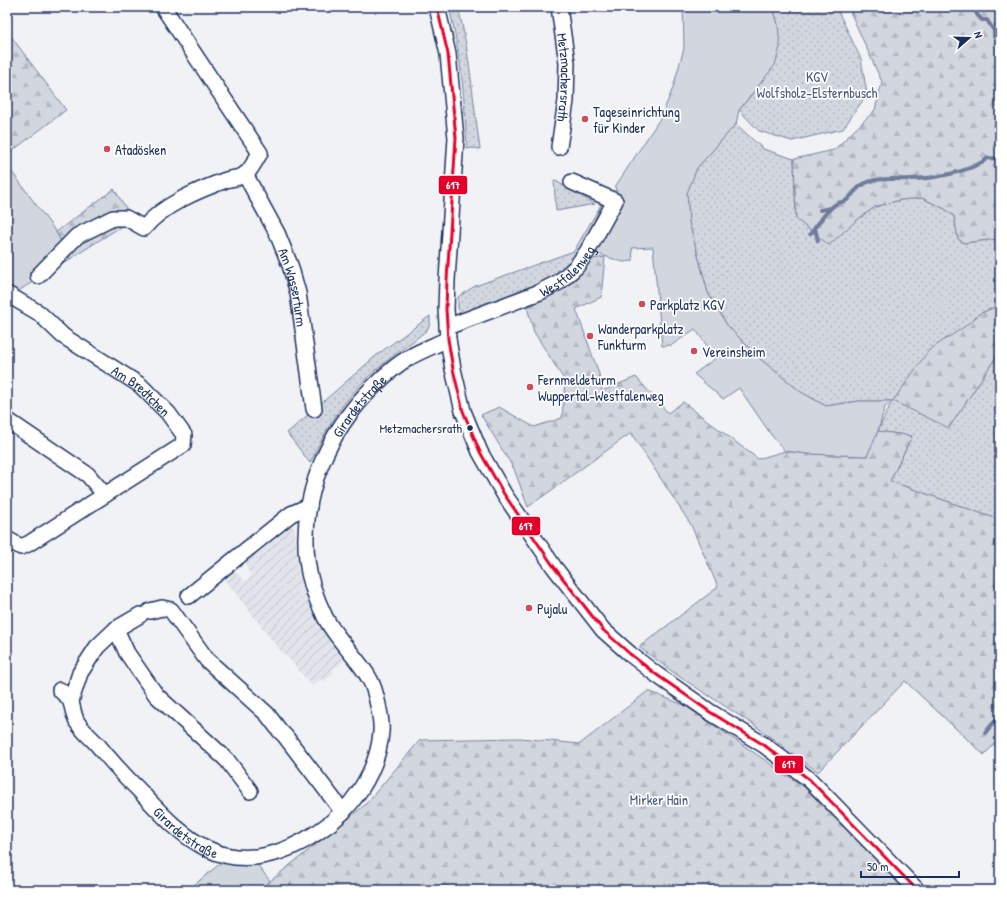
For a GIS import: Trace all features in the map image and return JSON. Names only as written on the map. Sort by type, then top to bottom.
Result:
[{"type":"street","points":[[38,276],[77,236],[113,218],[126,218],[144,228],[150,220],[164,209],[194,194],[246,174],[260,153],[163,7]]},
{"type":"street","points":[[437,7],[448,54],[456,138],[447,280],[448,333],[453,369],[463,411],[480,452],[504,494],[554,567],[603,630],[657,675],[710,712],[764,745],[810,780],[917,890]]},
{"type":"street","name":"Metzmachersrath","points":[[559,7],[567,63],[566,101],[559,147]]},
{"type":"street","name":"Am Wasserturm","points":[[246,174],[277,234],[290,265],[298,293],[314,409]]},
{"type":"street","name":"Westfalenweg","points":[[448,333],[540,292],[559,282],[576,267],[587,252],[615,201],[572,182]]},
{"type":"street","name":"Am Bredtchen","points":[[7,294],[39,313],[63,336],[140,385],[168,413],[184,435],[183,445],[28,544],[21,546],[7,539]]},
{"type":"street","name":"Girardetstraße","points":[[60,690],[71,701],[72,711],[78,723],[130,782],[173,824],[190,838],[208,849],[227,856],[248,858],[267,856],[300,843],[321,831],[343,812],[356,796],[376,759],[381,733],[381,718],[374,690],[368,677],[326,620],[313,590],[307,560],[306,524],[309,506],[318,473],[331,441],[359,401],[384,377],[409,357],[448,333]]},
{"type":"street","points":[[7,420],[71,462],[88,475],[105,495]]},
{"type":"street","points":[[71,701],[80,673],[97,647],[116,629],[145,613],[179,603],[291,514],[309,506]]},
{"type":"street","points":[[179,603],[207,660],[267,714],[343,812]]},
{"type":"street","points":[[116,629],[126,653],[156,695],[227,760],[250,791]]},
{"type":"shaded area","points":[[288,525],[295,529],[298,568],[302,586],[313,614],[326,636],[344,661],[332,670],[334,673],[323,682],[321,679],[312,686],[278,648],[221,575],[228,572],[233,572],[238,574],[245,581],[252,576],[246,566],[247,556]]},
{"type":"green space","points":[[449,7],[458,7],[462,24],[480,149],[467,149],[462,78],[457,43]]},
{"type":"green space","points":[[683,7],[773,7],[778,25],[780,47],[775,65],[739,110],[736,124],[697,168],[687,193],[689,222],[708,293],[727,325],[759,358],[801,392],[826,406],[859,401],[893,401],[885,407],[878,431],[867,456],[807,454],[785,451],[772,436],[739,388],[723,399],[694,374],[716,358],[695,329],[672,345],[662,346],[653,247],[632,248],[633,261],[623,262],[595,253],[620,202],[615,187],[661,117],[673,88],[684,48]]},
{"type":"green space","name":"KGV Wolfsholz-Elsternbusch","points":[[773,7],[836,7],[861,59],[867,94],[843,129],[792,141],[759,131],[739,110],[758,87],[778,25]]},
{"type":"green space","points":[[848,7],[1000,7],[1000,247],[996,239],[964,243],[958,239],[954,216],[945,209],[922,198],[900,200],[875,207],[857,220],[829,245],[796,219],[794,159],[834,150],[875,110],[882,82]]},
{"type":"green space","points":[[7,31],[66,110],[7,155]]},
{"type":"green space","points":[[736,124],[763,149],[794,159],[796,219],[857,220],[875,207],[900,200],[922,198],[945,209],[954,216],[958,239],[964,243],[996,239],[1000,247],[1000,305],[981,313],[964,327],[949,427],[1000,351],[1000,520],[890,481],[912,436],[878,431],[892,401],[859,401],[826,406],[801,392],[759,358],[727,325],[708,293],[689,222],[687,192],[697,168]]},
{"type":"green space","points":[[7,165],[56,232],[70,259],[15,293],[7,288]]},
{"type":"green space","points":[[554,180],[595,204],[556,211]]},
{"type":"green space","points":[[114,189],[133,219],[70,259],[56,232]]},
{"type":"green space","points":[[602,203],[584,242],[564,267],[556,274],[539,283],[468,313],[462,313],[458,309],[458,297],[475,286],[574,251]]},
{"type":"green space","points":[[605,257],[601,297],[576,309],[599,374],[602,391],[636,377],[668,413],[683,402],[758,459],[785,451],[807,454],[867,456],[878,431],[912,436],[890,481],[1000,520],[1000,738],[984,755],[905,681],[818,772],[754,725],[677,675],[639,647],[718,587],[691,525],[631,433],[528,507],[514,469],[481,415],[499,407],[534,427],[562,418],[565,381],[534,332],[527,307],[567,287],[593,259]]},
{"type":"green space","points":[[1000,305],[1000,351],[949,428],[893,401],[929,350],[964,327],[981,313]]},
{"type":"green space","points":[[430,316],[430,324],[427,330],[376,370],[350,396],[328,428],[310,463],[287,433],[378,354]]},
{"type":"green space","name":"Mirker Hain","points":[[648,691],[684,705],[803,786],[906,890],[259,890],[365,805],[420,740],[520,738],[580,744]]},
{"type":"green space","points":[[222,862],[235,864],[257,864],[270,881],[259,890],[188,890]]},
{"type":"waterway","points":[[973,7],[982,20],[987,20],[994,31],[994,37],[1000,42]]},
{"type":"waterway","points":[[810,234],[832,207],[837,203],[847,200],[856,190],[868,182],[880,179],[919,179],[940,176],[962,171],[981,163],[988,158],[1000,159]]},
{"type":"waterway","points":[[820,210],[831,208]]},
{"type":"waterway","points":[[815,228],[818,241]]},
{"type":"waterway","points":[[985,733],[994,722],[1000,719]]},
{"type":"transit line","name":"617","points":[[437,7],[448,54],[456,138],[447,280],[446,309],[448,339],[453,369],[463,411],[480,452],[504,494],[554,567],[603,630],[657,675],[710,712],[764,745],[810,780],[917,890]]},
{"type":"place","name":"Tageseinrichtung für Kinder","points":[[585,119]]},
{"type":"place","name":"Atadösken","points":[[107,149]]},
{"type":"place","name":"Parkplatz KGV","points":[[642,304]]},
{"type":"place","name":"Wanderparkplatz Funkturm","points":[[590,336]]},
{"type":"place","name":"Vereinsheim","points":[[694,351]]},
{"type":"place","name":"Fernmeldeturm Wuppertal-Westfalenweg","points":[[530,387]]},
{"type":"place","name":"Metzmachersrath","points":[[470,428]]},
{"type":"place","name":"Pujalu","points":[[529,608]]}]
